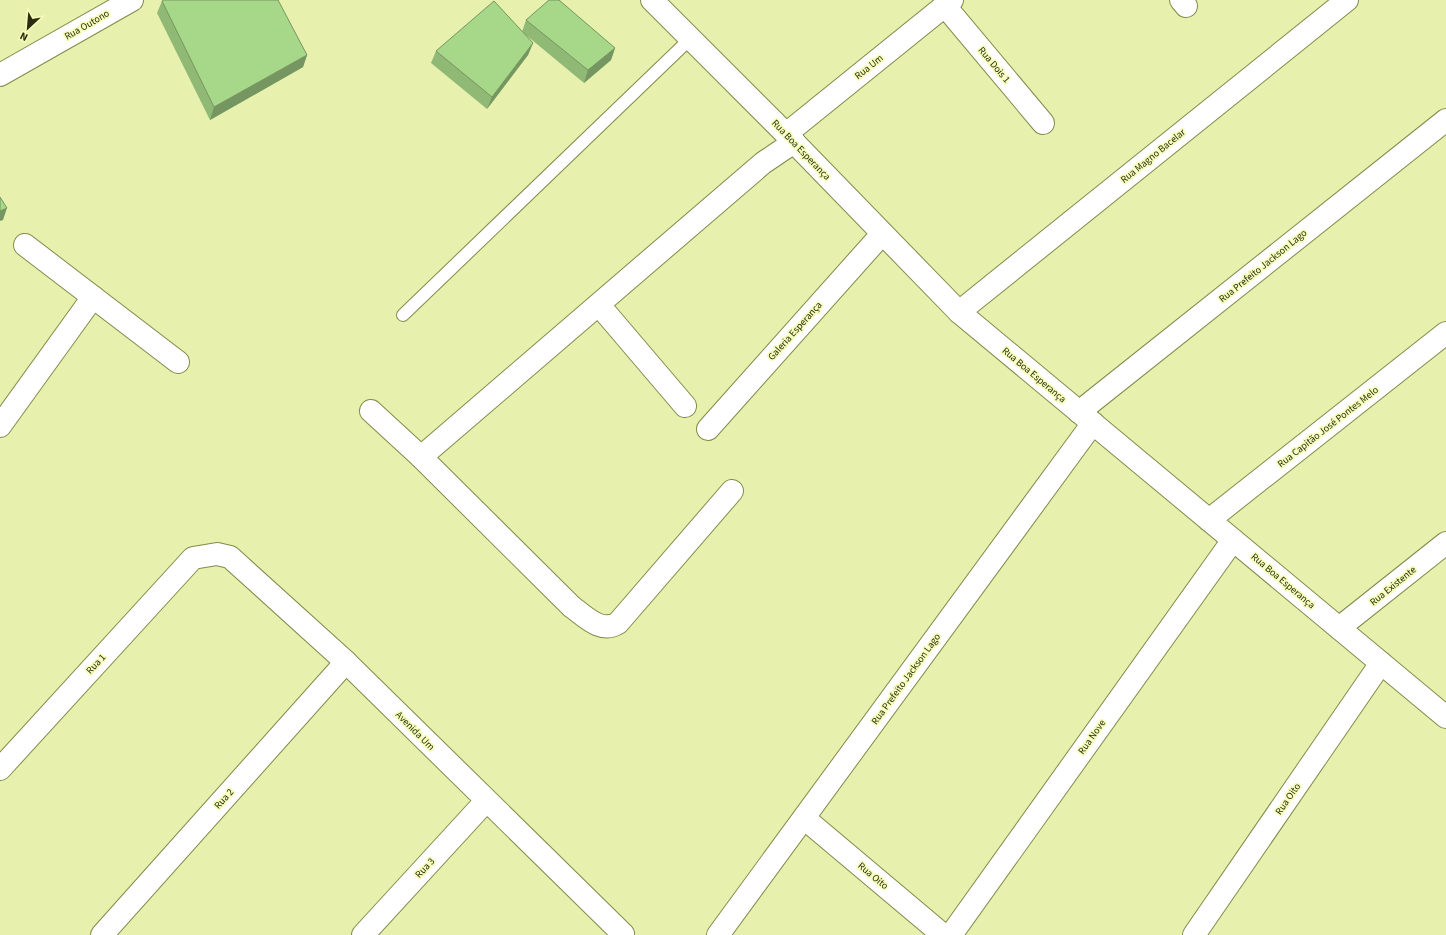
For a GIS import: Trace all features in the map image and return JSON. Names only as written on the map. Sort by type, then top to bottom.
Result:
[{"type":"street","name":"Rua Outono","points":[[0,75],[132,0]]},
{"type":"street","name":"Rua Boa Esperança","points":[[652,0],[790,138],[959,312],[1446,717]]},
{"type":"street","name":"Rua Magno Bacelar","points":[[959,312],[1347,0]]},
{"type":"street","name":"Rua Dois 1","points":[[948,3],[1043,123]]},
{"type":"street","name":"Rua Um","points":[[420,457],[599,305],[790,138],[948,3]]},
{"type":"street","name":"Rua Prefeito Jackson Lago","points":[[718,935],[804,818],[1086,418],[1446,120]]},
{"type":"street","name":"Galeria Esperança","points":[[708,429],[882,234]]},
{"type":"street","points":[[25,245],[178,362]]},
{"type":"street","points":[[0,426],[93,298]]},
{"type":"street","points":[[599,305],[684,406]]},
{"type":"street","name":"Rua Capitão José Pontes Melo","points":[[1210,520],[1446,333]]},
{"type":"street","points":[[371,411],[420,457],[572,607],[603,627],[613,626],[618,623],[732,491]]},
{"type":"street","name":"Rua Nove","points":[[951,935],[1233,540]]},
{"type":"street","name":"Rua Existente","points":[[1339,628],[1446,543]]},
{"type":"street","name":"Avenida Um","points":[[193,558],[217,554],[230,557],[346,662],[623,935]]},
{"type":"street","name":"Rua 1","points":[[0,769],[193,558]]},
{"type":"street","name":"Rua 2","points":[[102,935],[346,662]]},
{"type":"street","name":"Rua Oito","points":[[1194,935],[1381,663]]},
{"type":"street","name":"Rua 3","points":[[363,935],[486,801]]},
{"type":"street","name":"Rua Oito","points":[[804,818],[942,935]]},
{"type":"lane","points":[[403,315],[690,38]]},
{"type":"building","points":[[278,0],[307,55],[214,107],[162,1]]},
{"type":"building","points":[[549,0],[559,0],[615,48],[588,70],[526,20]]},
{"type":"building","points":[[494,1],[533,43],[492,97],[436,51]]},
{"type":"building","points":[[0,197],[7,208],[0,211]]}]
